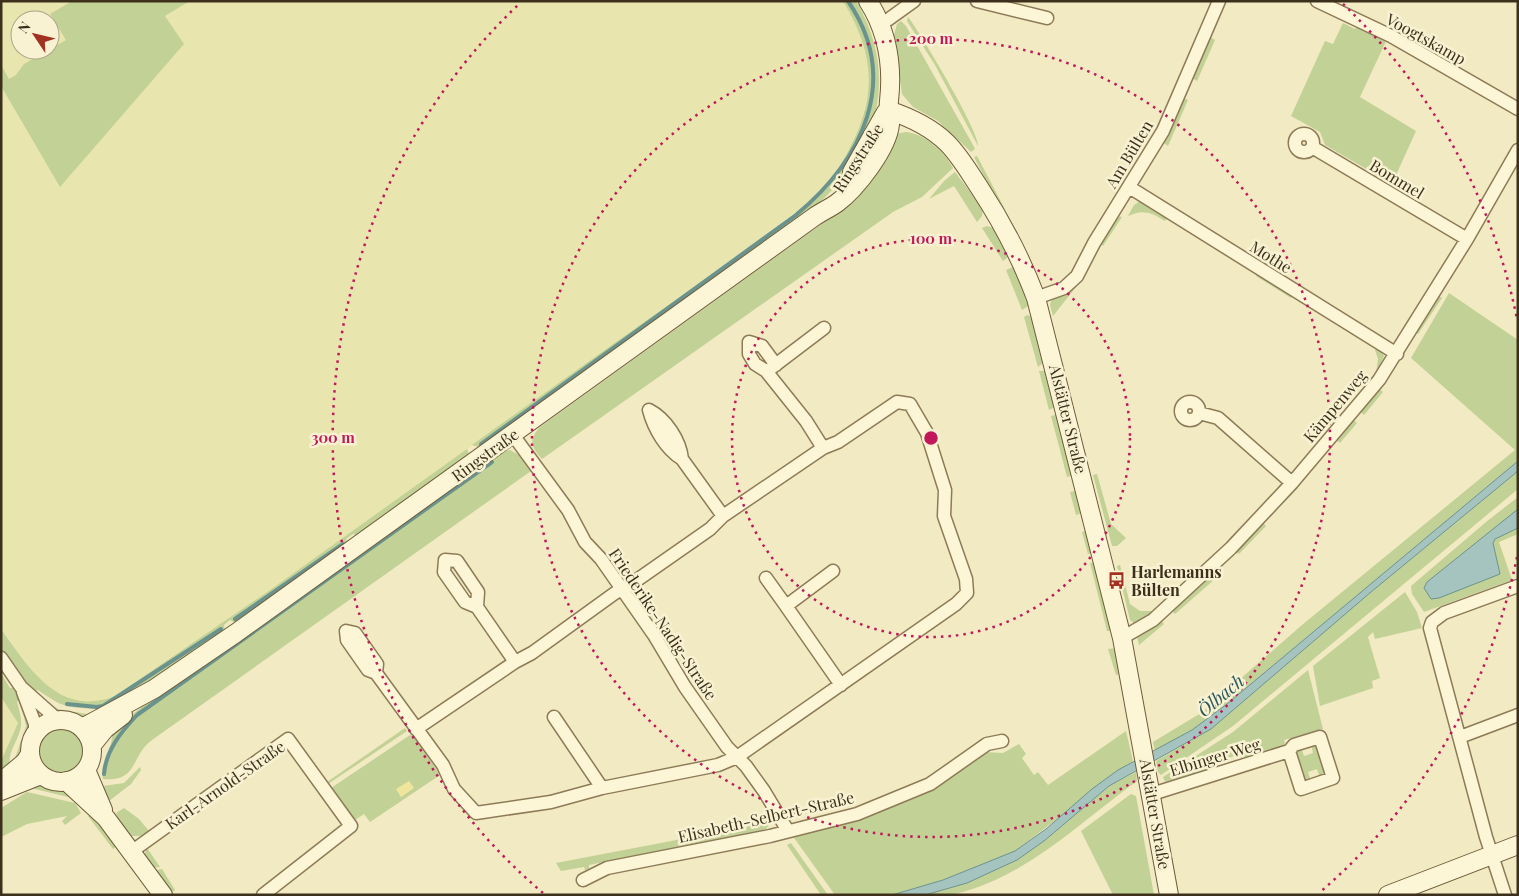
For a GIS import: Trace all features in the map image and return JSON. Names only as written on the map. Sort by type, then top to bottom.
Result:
[{"type":"main road","points":[[868,1],[882,24],[890,63],[888,110]]},
{"type":"main road","name":"Ringstraße","points":[[92,746],[105,729],[154,689],[814,217],[847,179],[888,110]]},
{"type":"main road","name":"Alstätter Straße","points":[[888,110],[909,117],[929,129],[947,143],[963,163],[1003,224],[1023,265],[1036,298],[1122,638],[1169,895]]},
{"type":"main road","name":"Ringstraße","points":[[82,728],[154,689]]},
{"type":"main road","points":[[58,720],[73,722],[82,728],[92,746],[92,755],[86,770],[77,777],[66,781],[51,781],[41,775],[34,766],[30,754],[31,743],[35,733],[44,724],[58,720]]},
{"type":"main road","points":[[1,782],[25,762],[30,754]]},
{"type":"main road","points":[[86,770],[106,818]]},
{"type":"main road","points":[[1,792],[41,775]]},
{"type":"main road","points":[[66,781],[106,818],[163,895]]},
{"type":"main road","points":[[1388,895],[1518,846]]},
{"type":"street","points":[[882,24],[914,1]]},
{"type":"street","points":[[977,1],[1047,18]]},
{"type":"street","name":"Am Bülten","points":[[1036,298],[1064,288],[1077,276],[1094,242],[1163,131],[1219,1]]},
{"type":"street","name":"Voogtskamp","points":[[1317,1],[1391,36],[1518,109]]},
{"type":"street","name":"Bommel","points":[[1312,147],[1467,239]]},
{"type":"street","name":"Kämpenweg","points":[[1122,638],[1153,620],[1210,568],[1292,483],[1379,380],[1397,354],[1467,239],[1518,150]]},
{"type":"street","name":"Mothe","points":[[1129,187],[1397,354]]},
{"type":"street","points":[[823,448],[771,368],[824,328]]},
{"type":"street","points":[[376,673],[416,729],[443,765],[454,788],[476,813],[551,802],[602,788],[718,765],[737,757],[841,686],[956,604],[967,594],[966,578],[944,516],[945,490],[928,433],[910,404],[897,402],[838,442],[823,448],[723,516],[710,529],[532,653],[515,662],[416,729]]},
{"type":"street","points":[[1199,414],[1218,418],[1292,483]]},
{"type":"street","name":"Friederike-Nadig-Straße","points":[[513,434],[568,510],[578,532],[601,559],[654,635],[685,687],[764,791],[788,830]]},
{"type":"street","points":[[682,459],[723,516]]},
{"type":"street","points":[[445,560],[444,572],[465,602],[477,607],[515,662]]},
{"type":"street","points":[[786,606],[833,571]]},
{"type":"street","points":[[766,578],[841,686]]},
{"type":"street","points":[[1505,895],[1492,855],[1431,634],[1432,622],[1444,613],[1518,586]]},
{"type":"street","points":[[1,658],[21,687],[58,720]]},
{"type":"street","points":[[21,687],[35,724],[35,733]]},
{"type":"street","points":[[1460,738],[1518,715]]},
{"type":"street","points":[[554,717],[602,788]]},
{"type":"street","name":"Karl-Arnold-Straße","points":[[131,852],[288,739],[351,826],[263,895]]},
{"type":"street","name":"Elisabeth-Selbert-Straße","points":[[583,880],[607,868],[843,819],[930,784],[987,744],[1002,741]]},
{"type":"street","name":"Elbinger Weg","points":[[1152,794],[1289,751]]},
{"type":"shaded area","points":[[1,1],[154,1],[165,16],[190,1],[843,1],[856,22],[868,55],[869,90],[860,125],[845,158],[828,182],[800,209],[661,311],[270,590],[115,696],[98,703],[74,700],[50,689],[32,673],[1,629]]},
{"type":"shaded area","points":[[1,697],[18,723],[1,761]]},
{"type":"green space","points":[[72,1],[190,1],[165,16],[184,44],[60,187],[1,86],[1,65],[9,79],[16,75],[24,64],[31,60],[60,60],[60,43],[66,40],[60,30],[60,10],[57,10]]},
{"type":"green space","points":[[843,1],[856,1],[869,29],[877,57],[879,84],[876,111],[867,137],[854,162],[837,185],[815,207],[481,448],[472,445],[777,228],[797,212],[832,176],[845,157],[863,116],[869,79],[862,41]]},
{"type":"green space","points":[[908,17],[960,103],[970,122],[978,146],[935,65],[907,21]]},
{"type":"green space","points":[[901,21],[906,26],[973,145],[975,149],[971,152],[938,121],[913,107],[902,94],[894,35],[897,24]]},
{"type":"green space","points":[[1343,23],[1355,29],[1358,25],[1387,39],[1360,97],[1416,131],[1392,184],[1325,145],[1320,132],[1291,116],[1325,41],[1333,44]]},
{"type":"green space","points":[[1210,37],[1215,40],[1197,81],[1192,78]]},
{"type":"green space","points":[[1183,98],[1188,100],[1168,146],[1162,142]]},
{"type":"green space","points":[[906,132],[920,136],[933,144],[945,155],[953,168],[922,197],[893,212],[542,459],[532,443],[540,427],[848,205],[855,199],[895,134]]},
{"type":"green space","points":[[977,156],[1021,240],[1037,280],[974,157]]},
{"type":"green space","points":[[955,172],[983,209],[982,216],[977,222],[954,186],[929,199],[944,181]]},
{"type":"green space","points":[[1140,201],[1168,217],[1165,221],[1155,215],[1143,212],[1128,216],[1134,205]]},
{"type":"green space","points":[[1117,216],[1122,217],[1103,246],[1100,242]]},
{"type":"green space","points":[[987,226],[996,229],[1009,256],[1003,261],[982,228]]},
{"type":"green space","points":[[1013,267],[1018,272],[1030,305],[1022,310],[1006,270]]},
{"type":"green space","points":[[1258,273],[1292,294],[1291,298],[1256,276]]},
{"type":"green space","points":[[1075,285],[1076,287],[1053,316],[1050,305],[1052,298]]},
{"type":"green space","points":[[1449,293],[1518,340],[1518,461],[1227,704],[1192,730],[1155,752],[1153,742],[1201,713],[1302,625],[1515,450],[1411,358]]},
{"type":"green space","points":[[1436,294],[1442,298],[1418,334],[1414,331]]},
{"type":"green space","points":[[1027,315],[1033,317],[1044,362],[1038,367],[1024,317]]},
{"type":"green space","points":[[1377,346],[1384,356],[1376,374],[1378,359],[1375,350]]},
{"type":"green space","points":[[1039,371],[1047,371],[1057,406],[1049,410]]},
{"type":"green space","points":[[1379,389],[1383,392],[1364,415],[1359,411]]},
{"type":"green space","points":[[1051,416],[1059,416],[1075,475],[1067,477]]},
{"type":"green space","points":[[1351,418],[1357,423],[1340,443],[1335,439]]},
{"type":"green space","points":[[467,449],[470,457],[359,536],[353,534],[346,539],[347,543],[237,624],[230,620],[224,625],[225,632],[100,714],[96,709],[65,706],[38,690],[33,692],[1,650],[1,629],[35,673],[62,695],[78,700],[95,701],[115,696],[270,590]]},
{"type":"green space","points":[[510,450],[519,455],[531,471],[152,740],[145,746],[129,772],[115,779],[103,779],[103,767],[112,737],[111,731],[152,699],[499,452]]},
{"type":"green space","points":[[1518,471],[1518,489],[1233,726],[1161,775],[1158,772],[1156,761],[1211,729],[1371,592]]},
{"type":"green space","points":[[1097,474],[1111,524],[1126,538],[1117,546],[1112,546],[1093,475]]},
{"type":"green space","points":[[1079,490],[1085,512],[1076,515],[1070,492]]},
{"type":"green space","points":[[1518,497],[1518,534],[1499,542],[1512,580],[1424,612],[1412,594],[1411,586]]},
{"type":"green space","points":[[1261,521],[1266,526],[1239,554],[1234,550]]},
{"type":"green space","points":[[1089,529],[1095,552],[1088,554],[1082,532]]},
{"type":"green space","points":[[1097,562],[1112,631],[1107,631],[1090,563]]},
{"type":"green space","points":[[1120,565],[1130,604],[1140,611],[1153,611],[1145,619],[1134,623],[1130,620],[1117,566]]},
{"type":"green space","points":[[1220,567],[1223,572],[1175,614],[1172,611],[1215,568]]},
{"type":"green space","points":[[1405,592],[1417,612],[1422,628],[1375,639],[1373,632],[1368,637],[1380,678],[1372,681],[1373,688],[1320,706],[1313,666]]},
{"type":"green space","points":[[1161,620],[1164,624],[1139,645],[1137,637]]},
{"type":"green space","points":[[1116,648],[1120,674],[1116,675],[1108,649]]},
{"type":"green space","points":[[1308,670],[1323,729],[1284,740],[1285,743],[1281,748],[1242,759],[1240,754],[1211,764],[1208,769],[1165,782],[1163,777],[1233,732]]},
{"type":"green space","points":[[1,673],[10,688],[16,688],[20,699],[17,702],[21,723],[20,732],[11,753],[11,769],[1,776],[1,761],[18,723],[1,697]]},
{"type":"green space","points":[[44,701],[58,709],[93,715],[86,717],[66,716],[54,710]]},
{"type":"green space","points":[[22,707],[27,722],[28,736],[25,748],[14,761],[26,726]]},
{"type":"green space","points":[[61,727],[74,731],[80,737],[84,750],[80,763],[74,769],[61,773],[48,769],[42,763],[38,750],[42,737],[48,731]]},
{"type":"green space","points":[[405,728],[407,731],[328,784],[327,782]]},
{"type":"green space","points":[[1126,731],[1133,761],[1015,851],[943,880],[892,895],[835,895],[792,835],[851,821],[984,752],[1003,753],[1019,744],[1026,754],[1022,758],[1034,775],[1038,772],[1048,785]]},
{"type":"green space","points":[[410,735],[414,736],[440,775],[370,822],[364,814],[355,820],[331,788]]},
{"type":"green space","points":[[1313,743],[1320,747],[1326,770],[1320,778],[1317,769],[1308,772],[1311,781],[1309,781],[1302,778],[1295,753],[1301,747],[1304,756],[1313,753],[1311,744]]},
{"type":"green space","points":[[140,767],[141,770],[131,784],[109,801],[103,786],[124,783]]},
{"type":"green space","points":[[1136,772],[1137,781],[1029,862],[981,886],[951,895],[925,895],[967,883],[1017,860],[1044,841],[1109,786]]},
{"type":"green space","points":[[41,782],[60,786],[72,798],[31,788]]},
{"type":"green space","points":[[27,792],[75,803],[81,813],[65,825],[62,821],[67,816],[27,824],[1,837],[1,808]]},
{"type":"green space","points":[[1131,794],[1136,796],[1154,895],[1113,895],[1081,831]]},
{"type":"green space","points":[[1162,804],[1178,889],[1176,890],[1159,809]]},
{"type":"green space","points":[[124,808],[139,819],[149,831],[140,836],[126,836],[116,813]]},
{"type":"green space","points":[[90,815],[117,846],[113,849],[88,816]]},
{"type":"green space","points":[[771,822],[766,829],[589,865],[589,869],[585,870],[584,867],[561,871],[556,863]]},
{"type":"green space","points":[[791,843],[828,895],[821,895],[787,845]]},
{"type":"green space","points":[[147,848],[160,867],[149,868],[142,860]]},
{"type":"green space","points":[[162,869],[175,890],[169,895],[151,871]]},
{"type":"sand","points":[[409,781],[414,788],[401,797],[396,789]]},
{"type":"water","points":[[1518,461],[1518,471],[1371,592],[1211,729],[1109,786],[1044,841],[1017,860],[967,883],[925,895],[892,895],[943,880],[1015,851],[1046,829],[1092,789],[1118,770],[1192,730],[1227,704]]},
{"type":"water","points":[[1518,509],[1518,528],[1495,539],[1493,543],[1500,574],[1439,598],[1431,599],[1424,588],[1427,582]]},
{"type":"waterway","points":[[481,444],[796,215],[840,169],[856,144],[867,117],[873,89],[872,60],[864,31],[848,1]]},
{"type":"waterway","points":[[104,774],[111,749],[137,715],[492,462]]},
{"type":"waterway","points":[[235,619],[343,544]]},
{"type":"waterway","points":[[67,704],[103,706],[221,629]]},
{"type":"place","name":"Harlemanns Bülten","points":[[1117,581]]},
{"type":"water label","name":"Ölbach","points":[[1221,696]]}]
